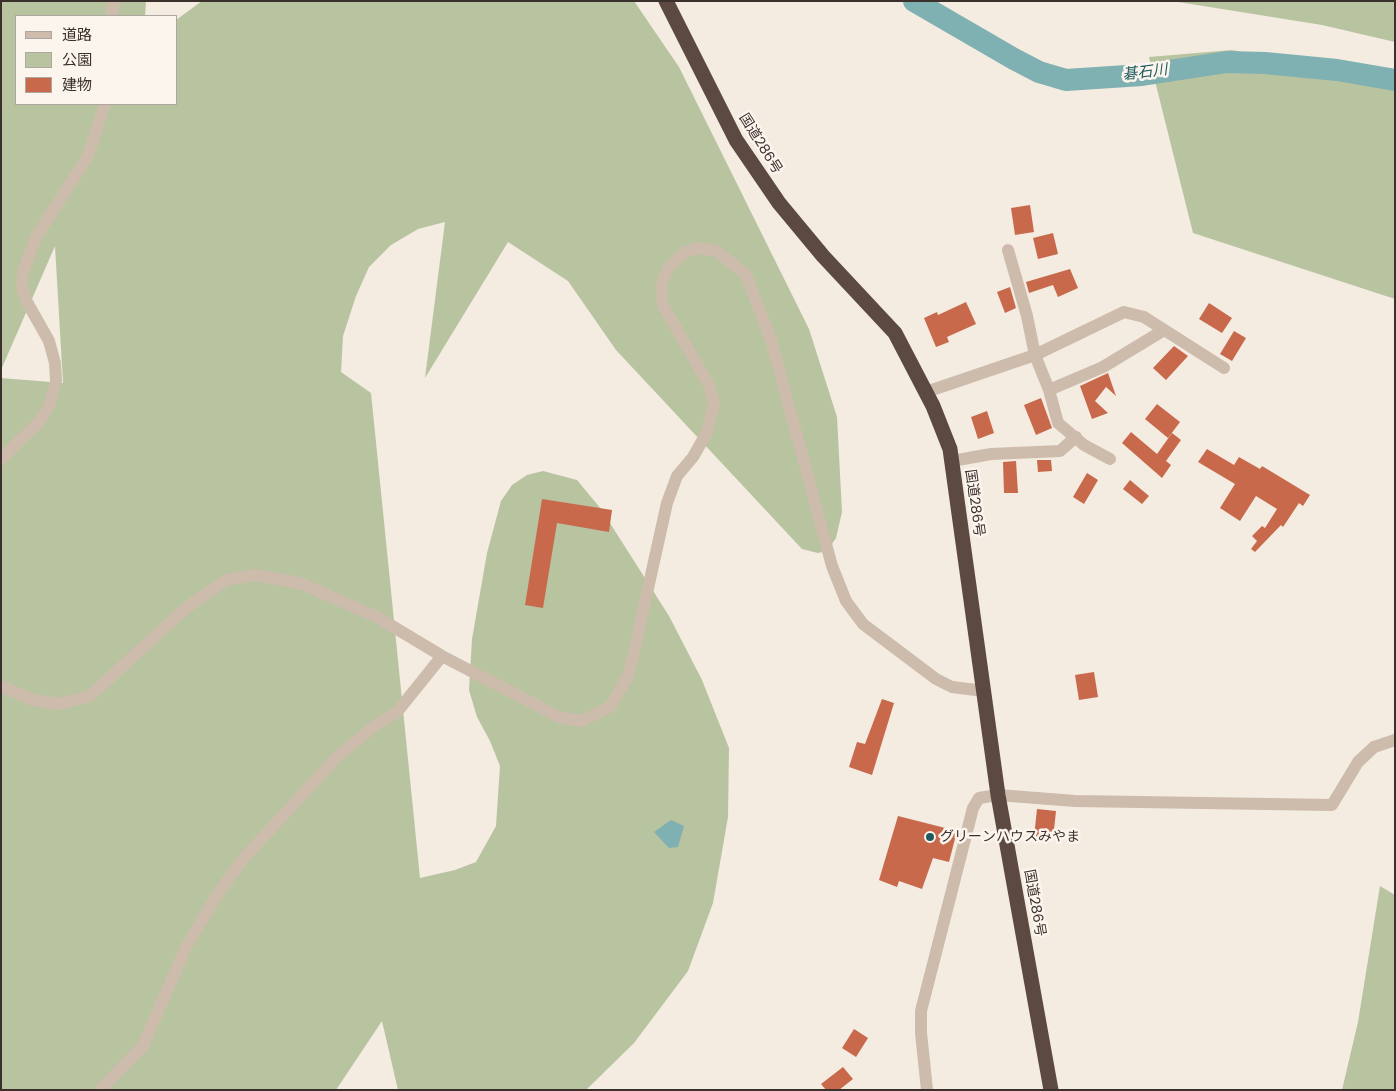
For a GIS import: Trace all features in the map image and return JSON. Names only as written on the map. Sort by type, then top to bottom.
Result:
[{"type":"highway","name":"国道286号","points":[[666,1],[736,140],[779,203],[894,333],[926,392],[950,449],[998,795],[1050,1090]]},
{"type":"street","points":[[112,15],[114,1]]},
{"type":"street","points":[[1,459],[39,422],[49,406],[56,381],[55,364],[49,341],[27,302],[22,287],[23,272],[36,237],[88,156],[105,105]]},
{"type":"street","points":[[1,686],[33,700],[59,704],[90,696],[186,608],[226,580],[255,575],[300,583],[377,617],[442,656],[559,717],[582,721],[611,706],[623,688],[628,674],[668,503],[677,476],[693,457],[706,434],[714,406],[709,385],[663,306],[661,286],[668,268],[685,252],[696,248],[717,251],[746,275],[771,340],[832,566],[846,601],[863,624],[936,679],[952,687],[984,691]]},
{"type":"street","points":[[1008,250],[1027,316],[1035,355],[1049,390],[1058,423],[1084,445],[1110,459]]},
{"type":"street","points":[[926,392],[1035,355],[1124,312],[1144,317],[1224,368]]},
{"type":"street","points":[[1049,390],[1103,366],[1164,330]]},
{"type":"street","points":[[952,461],[990,454],[1060,451],[1076,437]]},
{"type":"street","points":[[100,1090],[143,1046],[186,947],[215,898],[244,858],[337,756],[373,727],[397,712],[442,656]]},
{"type":"street","points":[[927,1090],[921,1033],[921,1011],[973,808],[979,798],[998,795],[1075,801],[1332,805],[1358,762],[1374,747],[1395,740]]},
{"type":"green space","points":[[1,1],[146,1],[145,15],[15,15],[15,105],[178,105],[178,19],[202,1],[634,1],[679,67],[809,329],[837,417],[842,512],[836,538],[827,551],[818,553],[802,549],[616,350],[568,281],[508,242],[425,378],[445,222],[418,229],[391,245],[369,267],[356,296],[343,336],[341,372],[371,393],[420,878],[455,870],[476,862],[496,826],[500,766],[490,741],[477,717],[469,690],[472,639],[487,553],[501,501],[512,485],[527,475],[543,471],[577,480],[601,509],[669,616],[702,680],[729,748],[728,817],[713,903],[688,971],[634,1043],[586,1090],[398,1090],[382,1021],[336,1090],[1,1090],[1,378],[63,383],[55,246],[1,370]]},
{"type":"green space","points":[[1172,1],[1395,1],[1395,42],[1322,25]]},
{"type":"green space","points":[[1232,50],[1395,83],[1395,299],[1193,233],[1149,57]]},
{"type":"green space","points":[[1380,886],[1395,895],[1395,1090],[1342,1090],[1358,1022]]},
{"type":"water","points":[[671,820],[684,826],[678,847],[669,848],[654,832]]},
{"type":"building","points":[[1030,205],[1034,232],[1015,235],[1011,208]]},
{"type":"building","points":[[1053,233],[1058,254],[1038,259],[1033,238]]},
{"type":"building","points":[[1070,269],[1078,288],[1058,297],[1053,285],[1029,293],[1026,282]]},
{"type":"building","points":[[1010,287],[1016,308],[1005,313],[997,292]]},
{"type":"building","points":[[966,302],[976,324],[947,337],[949,342],[936,347],[924,318],[937,312],[938,315]]},
{"type":"building","points":[[1209,303],[1232,318],[1222,333],[1199,319]]},
{"type":"building","points":[[1234,331],[1246,338],[1232,361],[1220,354]]},
{"type":"building","points":[[1174,346],[1188,356],[1166,380],[1153,368]]},
{"type":"building","points":[[1108,373],[1116,396],[1106,387],[1095,401],[1108,413],[1092,419],[1080,386]]},
{"type":"building","points":[[1041,398],[1052,428],[1036,435],[1024,405]]},
{"type":"building","points":[[1157,404],[1180,422],[1168,438],[1145,419]]},
{"type":"building","points":[[987,411],[994,433],[978,439],[971,417]]},
{"type":"building","points":[[1131,432],[1157,454],[1172,433],[1181,440],[1166,461],[1171,465],[1162,478],[1122,443]]},
{"type":"building","points":[[1207,449],[1234,465],[1239,457],[1260,469],[1262,466],[1310,495],[1303,506],[1299,503],[1283,527],[1281,525],[1255,552],[1251,549],[1257,541],[1252,536],[1262,526],[1265,528],[1277,509],[1256,496],[1240,521],[1220,508],[1235,484],[1198,462]]},
{"type":"building","points":[[1037,460],[1051,460],[1052,471],[1038,472]]},
{"type":"building","points":[[1016,461],[1018,493],[1004,493],[1003,462]]},
{"type":"building","points":[[1087,473],[1098,480],[1084,504],[1073,497]]},
{"type":"building","points":[[1130,480],[1149,496],[1142,504],[1123,489]]},
{"type":"building","points":[[542,499],[612,510],[609,532],[557,523],[543,608],[525,605]]},
{"type":"building","points":[[1094,672],[1098,697],[1079,700],[1075,675]]},
{"type":"building","points":[[882,699],[894,703],[872,775],[849,767],[857,742],[865,744]]},
{"type":"building","points":[[1037,809],[1056,811],[1053,839],[1034,837]]},
{"type":"building","points":[[898,816],[957,831],[949,862],[933,858],[922,889],[899,881],[897,887],[879,880]]},
{"type":"building","points":[[854,1029],[868,1038],[856,1057],[842,1048]]},
{"type":"building","points":[[843,1067],[853,1079],[839,1090],[826,1090],[821,1084]]},
{"type":"waterway","name":"碁石川","points":[[914,1],[1039,72],[1066,80],[1142,75],[1227,62],[1265,63],[1337,70],[1395,80]]},
{"type":"place","name":"グリーンハウスみやま","points":[[930,837]]}]
